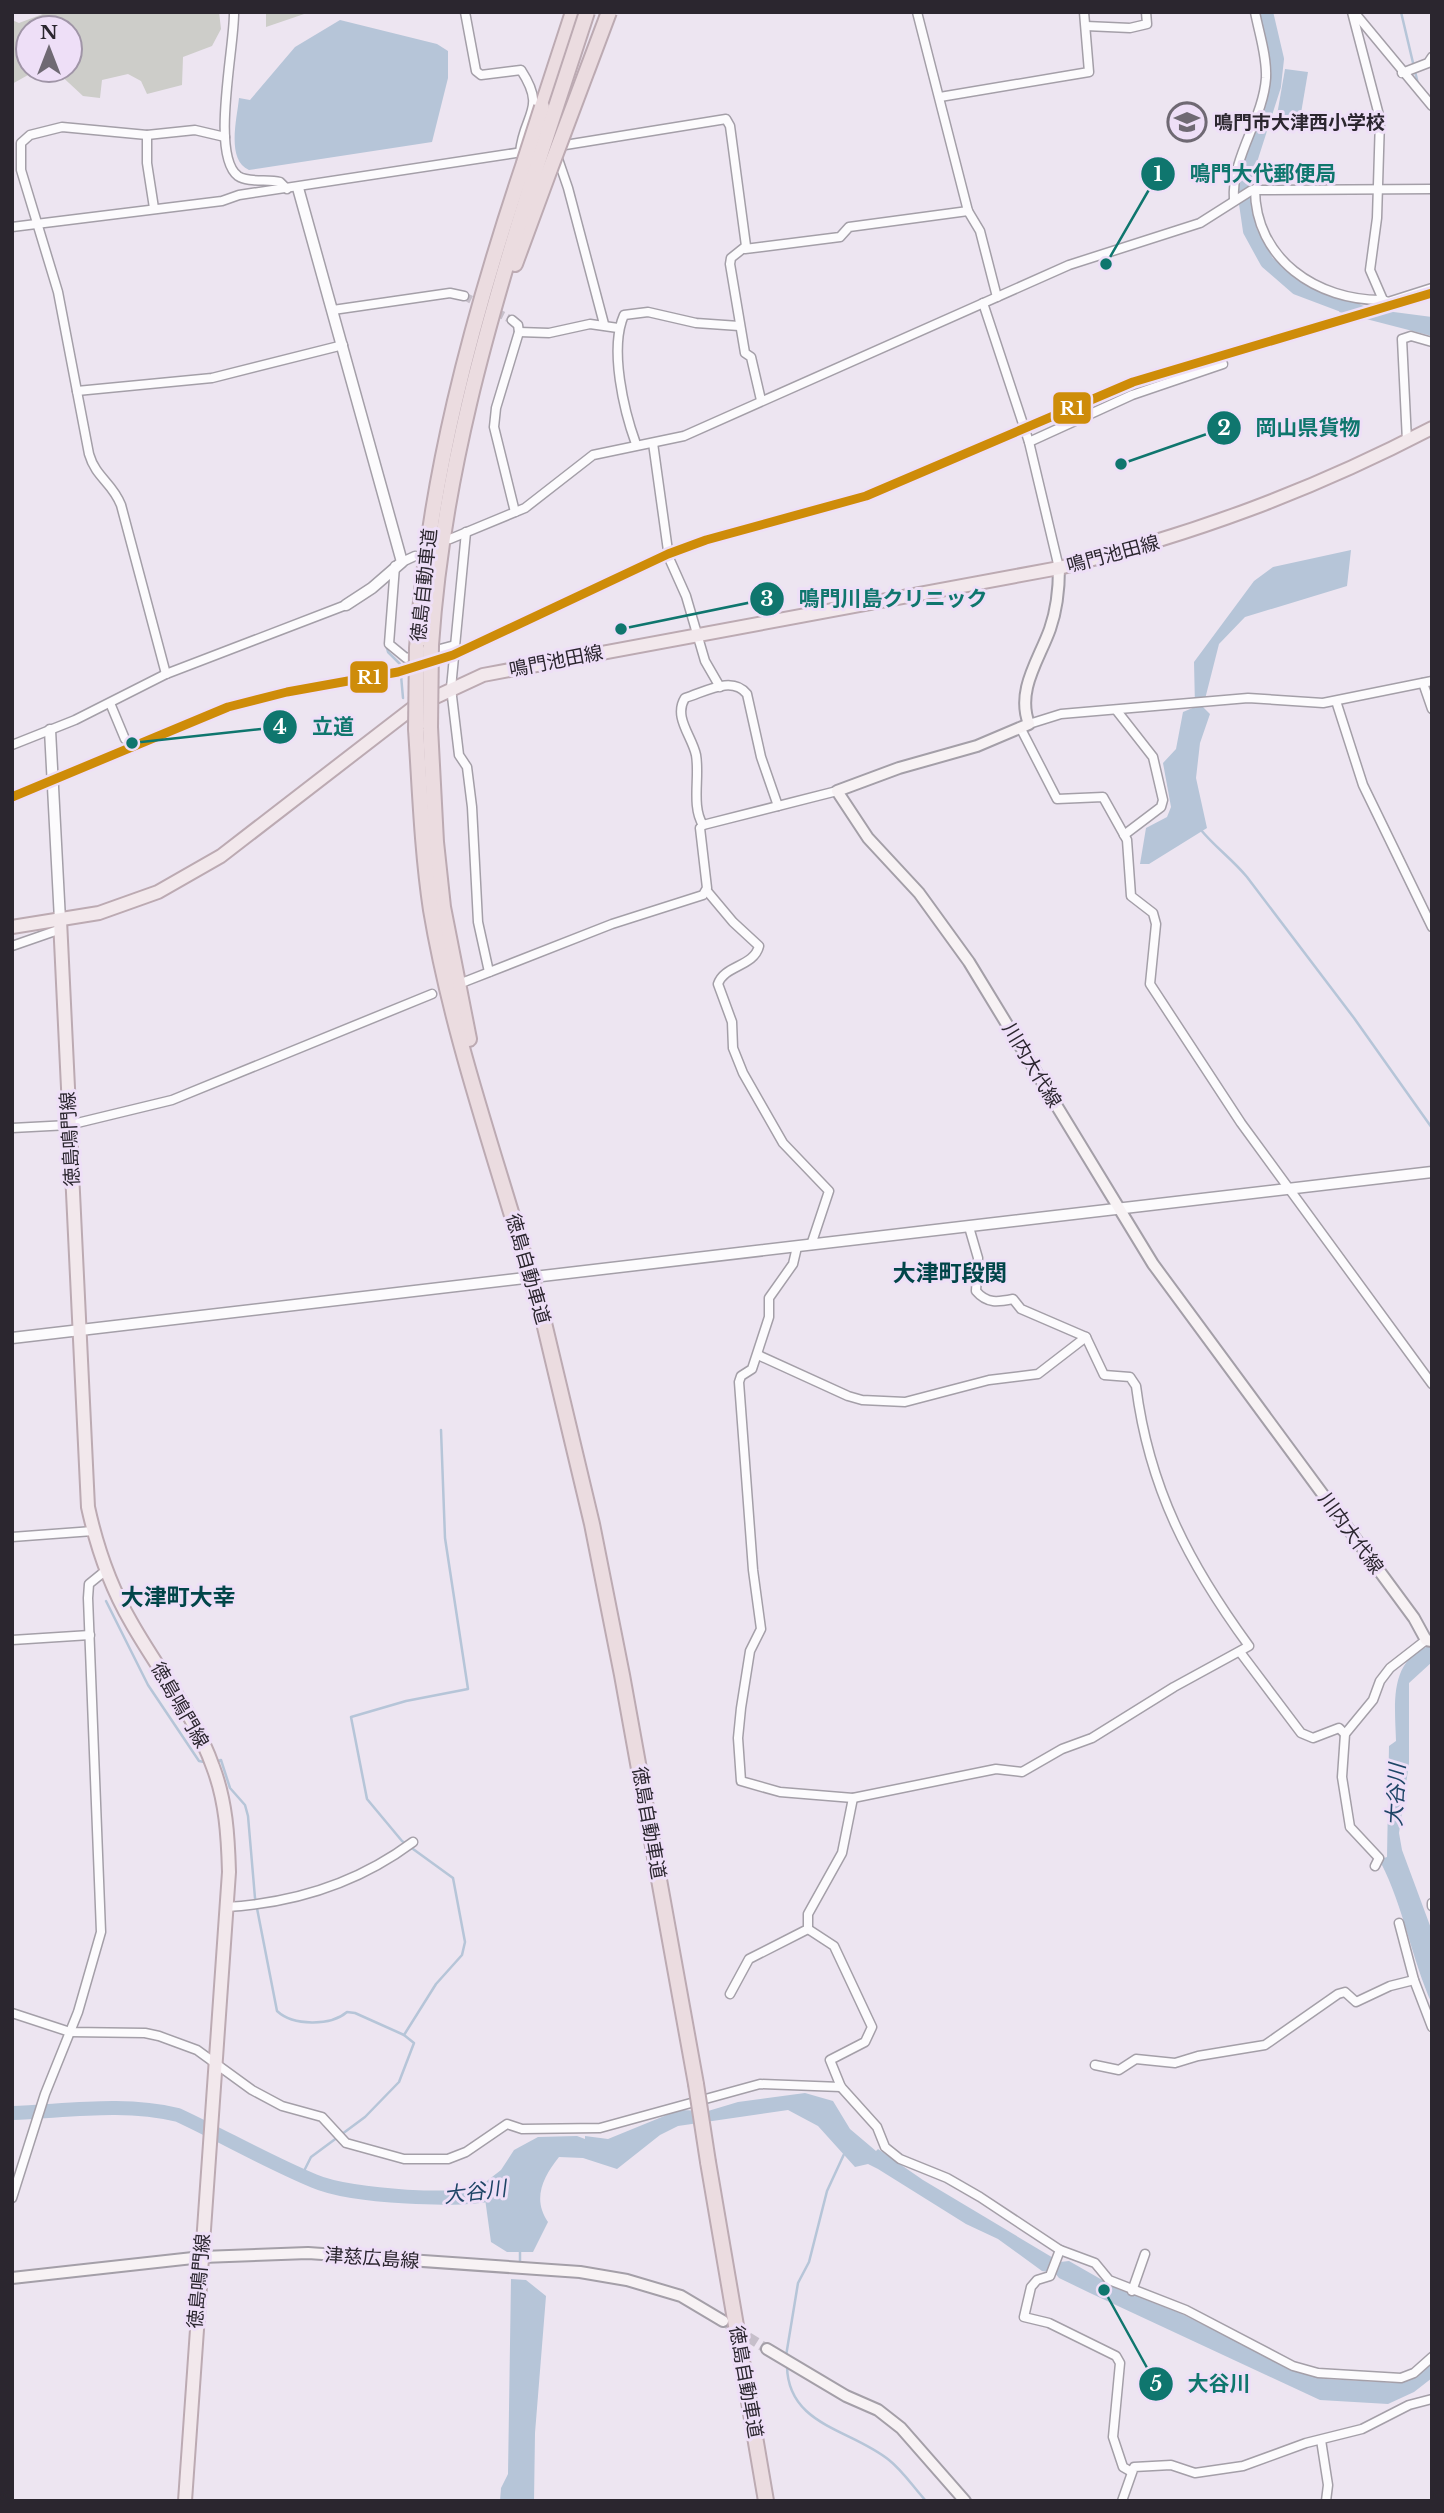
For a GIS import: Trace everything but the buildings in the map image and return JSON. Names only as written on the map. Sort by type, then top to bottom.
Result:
[{"type":"highway","points":[[542,107],[564,12]]},
{"type":"highway","points":[[542,107],[573,12]]},
{"type":"highway","points":[[533,162],[587,12]]},
{"type":"highway","points":[[533,162],[609,12]]},
{"type":"highway","name":"徳島自動車道","points":[[424,647],[460,433],[533,162],[542,107]]},
{"type":"highway","name":"徳島自動車道","points":[[533,162],[487,283],[444,444],[421,594],[424,647],[423,728],[443,907],[494,1154],[540,1306],[592,1524],[619,1661],[696,2084],[766,2501]]},
{"type":"main road","name":"鳴門池田線","points":[[12,927],[60,924],[158,892],[210,862],[393,722],[451,688],[483,676],[521,666],[1059,568],[1144,547],[1220,522],[1351,470],[1432,428]]},
{"type":"main road","points":[[837,791],[899,768],[964,750],[1025,727],[1026,687],[1053,618],[1059,587],[1059,568]]},
{"type":"main road","name":"川内大代線","points":[[837,791],[868,838],[919,893],[969,962],[1153,1264],[1414,1618],[1427,1640]]},
{"type":"main road","name":"徳島鳴門線","points":[[60,924],[88,1507],[106,1571],[130,1620],[191,1721],[214,1767],[228,1832],[226,1907],[185,2501]]},
{"type":"main road","name":"津慈広島線","points":[[12,2278],[202,2257],[308,2253],[541,2268],[627,2280],[681,2296],[723,2321]]},
{"type":"main road","points":[[767,2349],[846,2396],[878,2410],[901,2428],[965,2501]]},
{"type":"street","points":[[234,12],[225,137],[227,160],[238,176],[247,180],[280,182],[287,190]]},
{"type":"street","points":[[465,12],[476,71],[481,75],[521,70],[529,82],[536,102],[533,162]]},
{"type":"street","points":[[917,12],[968,211],[981,231],[997,297]]},
{"type":"street","points":[[940,97],[1088,72],[1084,12]]},
{"type":"street","points":[[1086,26],[1130,28],[1147,24],[1146,12]]},
{"type":"street","points":[[1235,199],[1236,173],[1266,80],[1255,12]]},
{"type":"street","points":[[1353,12],[1410,70],[1432,106]]},
{"type":"street","points":[[1353,12],[1380,119],[1370,270],[1383,300]]},
{"type":"street","points":[[1410,70],[1429,63],[1432,57]]},
{"type":"street","points":[[12,227],[299,188],[533,162],[552,147],[726,119],[730,126],[745,249]]},
{"type":"street","points":[[166,674],[121,505],[115,490],[94,471],[82,427],[58,292],[21,170],[22,143],[30,135],[76,127],[147,135],[195,130],[225,137]]},
{"type":"street","points":[[147,135],[147,163],[155,208]]},
{"type":"street","points":[[552,147],[568,188],[604,324]]},
{"type":"street","points":[[299,188],[343,345],[399,564],[389,645],[406,657],[455,645]]},
{"type":"street","points":[[450,539],[535,502],[593,455],[684,436],[1069,265],[1200,223],[1253,190],[1432,189]]},
{"type":"street","points":[[1253,190],[1264,239],[1296,274],[1342,294],[1367,300],[1388,302],[1432,288]]},
{"type":"street","points":[[761,400],[751,357],[745,353],[739,326],[731,258],[745,249],[840,237],[849,227],[868,223],[968,211]]},
{"type":"street","points":[[333,310],[450,293],[464,296]]},
{"type":"street","points":[[983,303],[1029,442],[1059,568]]},
{"type":"street","points":[[636,444],[622,401],[618,328],[624,315],[648,312],[696,323],[739,326]]},
{"type":"street","points":[[512,320],[518,325],[519,332],[496,408],[494,427],[514,512]]},
{"type":"street","points":[[519,332],[549,333],[604,324],[618,328]]},
{"type":"street","points":[[1407,440],[1402,339],[1411,337],[1432,342]]},
{"type":"street","points":[[77,391],[212,378],[343,345]]},
{"type":"street","points":[[1029,442],[1132,395],[1223,364]]},
{"type":"street","points":[[653,443],[668,558],[685,596],[705,661],[720,687]]},
{"type":"street","points":[[466,532],[451,688],[459,755],[467,767],[469,780],[478,922],[489,972]]},
{"type":"street","points":[[12,745],[110,703],[166,674],[346,605],[372,588],[399,564],[415,556]]},
{"type":"street","points":[[1432,709],[1427,682],[1336,701],[1315,703],[1277,697],[1248,698],[1061,715],[1025,727],[1056,799],[1103,797],[1124,835],[1129,852],[1131,896],[1153,913],[1156,924],[1150,984],[1241,1123],[1432,1384]]},
{"type":"street","points":[[778,806],[761,757],[747,694],[740,686],[733,684],[685,698],[681,704],[681,719],[696,752],[697,795],[703,825],[700,828],[707,891],[733,922],[759,946],[748,962],[726,974],[719,984],[732,1022],[733,1048],[743,1073],[783,1143],[829,1191],[811,1245]]},
{"type":"street","points":[[1336,701],[1363,785],[1432,927]]},
{"type":"street","points":[[110,703],[125,739]]},
{"type":"street","points":[[1117,710],[1153,757],[1163,800],[1161,807],[1124,835]]},
{"type":"street","points":[[12,946],[60,924],[50,730]]},
{"type":"street","points":[[703,825],[837,791]]},
{"type":"street","points":[[464,982],[612,923],[707,891]]},
{"type":"street","points":[[12,1128],[69,1125],[172,1100],[432,994]]},
{"type":"street","points":[[12,1338],[1432,1172]]},
{"type":"street","points":[[797,1247],[793,1264],[769,1298],[769,1317],[752,1369],[741,1376],[739,1382],[753,1570],[761,1629],[750,1651],[741,1708],[738,1738],[741,1782],[780,1792],[853,1798],[996,1769],[1022,1772],[1062,1749],[1092,1738],[1174,1686],[1249,1646],[1201,1578],[1166,1507],[1148,1452],[1136,1385],[1130,1377],[1123,1374],[1104,1375],[1086,1337],[1021,1309],[1013,1299],[990,1302],[981,1297],[976,1291],[978,1258],[970,1227]]},
{"type":"street","points":[[758,1355],[848,1396],[862,1400],[905,1402],[989,1380],[1038,1374],[1086,1337]]},
{"type":"street","points":[[12,1537],[93,1531]]},
{"type":"street","points":[[12,2198],[17,2173],[70,2032],[101,1932],[89,1584],[106,1571]]},
{"type":"street","points":[[12,1640],[90,1635]]},
{"type":"street","points":[[1375,1866],[1379,1858],[1374,1850],[1355,1835],[1345,1806],[1342,1777],[1345,1734],[1373,1700],[1380,1681],[1390,1668],[1414,1647],[1427,1640]]},
{"type":"street","points":[[1240,1652],[1301,1732],[1313,1738],[1339,1728],[1345,1734]]},
{"type":"street","points":[[808,1929],[808,1914],[842,1853],[853,1798]]},
{"type":"street","points":[[226,1907],[262,1905],[321,1891],[384,1864],[409,1845]]},
{"type":"street","points":[[1399,1923],[1414,1980],[1432,2027]]},
{"type":"street","points":[[730,1994],[748,1959],[808,1929]]},
{"type":"street","points":[[808,1929],[834,1945],[872,2026],[864,2042],[830,2060],[841,2087],[877,2127],[885,2147],[900,2159],[947,2178],[980,2197],[1059,2254],[1095,2263],[1109,2280],[1186,2311],[1293,2366],[1318,2373],[1401,2378],[1414,2372],[1432,2357]]},
{"type":"street","points":[[1095,2065],[1119,2070],[1136,2059],[1175,2063],[1198,2056],[1255,2048],[1279,2038],[1292,2024],[1338,1994],[1345,1992],[1356,2002],[1390,1986],[1414,1980]]},
{"type":"street","points":[[12,2013],[70,2032],[145,2032],[197,2050],[216,2061],[252,2090],[282,2106],[322,2117],[343,2141],[404,2160],[426,2161],[466,2152],[507,2124],[522,2129],[600,2128],[760,2084],[841,2087]]},
{"type":"street","points":[[1059,2254],[1050,2276],[1037,2280],[1031,2287],[1024,2317],[1049,2323],[1116,2356],[1120,2363],[1113,2437],[1123,2467],[1130,2471]]},
{"type":"street","points":[[1132,2291],[1145,2254]]},
{"type":"street","points":[[1122,2501],[1130,2471],[1134,2467],[1158,2465],[1195,2473],[1260,2462],[1321,2440],[1362,2429],[1409,2405],[1432,2399]]},
{"type":"street","points":[[1321,2440],[1329,2498]]},
{"type":"shaded area","points":[[219,12],[221,29],[212,46],[183,57],[182,85],[147,94],[141,81],[128,74],[102,80],[100,98],[83,96],[70,84],[84,84],[84,14],[43,14]]},
{"type":"shaded area","points":[[266,12],[310,12],[266,27]]},
{"type":"shaded area","points":[[12,20],[14,83],[12,84]]},
{"type":"water","points":[[340,20],[437,44],[448,51],[448,78],[432,142],[249,170],[242,165],[235,148],[239,98],[250,100],[295,47]]},
{"type":"water","points":[[1285,69],[1308,72],[1300,119],[1277,115]]},
{"type":"water","points":[[1343,301],[1386,311],[1432,317],[1432,336],[1339,312]]},
{"type":"water","points":[[1351,550],[1347,586],[1245,617],[1219,644],[1203,707],[1210,714],[1200,743],[1196,778],[1207,828],[1149,864],[1140,864],[1146,828],[1167,817],[1171,807],[1163,763],[1176,749],[1183,712],[1195,707],[1194,662],[1254,581],[1273,567]]},
{"type":"water","points":[[1432,1645],[1432,1662],[1409,1683],[1409,1763],[1399,1833],[1402,1850],[1432,1931],[1432,2004],[1381,1859],[1387,1857],[1389,1746],[1396,1741],[1397,1684],[1408,1661]]},
{"type":"water","points":[[805,2093],[833,2101],[850,2129],[876,2151],[878,2149],[923,2180],[1060,2262],[1069,2261],[1118,2289],[1180,2313],[1295,2371],[1326,2379],[1400,2383],[1420,2374],[1432,2363],[1432,2378],[1414,2392],[1388,2404],[1320,2400],[1090,2293],[1059,2278],[1055,2273],[1042,2271],[998,2239],[966,2224],[878,2169],[868,2164],[855,2167],[818,2126],[788,2110],[678,2126],[660,2135],[617,2169],[583,2158],[559,2157],[544,2180],[540,2197],[548,2222],[533,2252],[507,2252],[491,2242],[483,2184],[501,2170],[514,2150],[538,2137],[577,2136],[585,2139],[585,2136],[608,2139],[679,2110],[708,2111],[738,2102]]},
{"type":"water","points":[[511,2279],[526,2280],[546,2296],[535,2433],[534,2501],[500,2501],[501,2488],[508,2474]]},
{"type":"waterway","points":[[1266,12],[1277,59],[1274,86],[1243,183],[1250,231],[1267,262],[1297,288],[1358,311]]},
{"type":"waterway","points":[[1401,12],[1418,84]]},
{"type":"waterway","points":[[386,644],[388,652],[400,664],[403,698]]},
{"type":"waterway","points":[[1201,830],[1247,877],[1354,1018],[1432,1128]]},
{"type":"waterway","points":[[404,2035],[436,1984],[462,1955],[465,1942],[453,1878],[402,1841],[367,1799],[351,1717],[406,1701],[468,1689],[445,1538],[441,1430]]},
{"type":"waterway","points":[[106,1601],[148,1685],[199,1761],[204,1762]]},
{"type":"waterway","points":[[218,1761],[221,1760],[230,1788],[245,1805],[248,1816],[255,1898],[277,2011],[302,2022],[322,2022],[347,2012],[355,2013],[404,2035],[414,2043],[399,2082],[365,2117],[311,2157],[302,2175]]},
{"type":"waterway","name":"大谷川","points":[[12,2113],[95,2108],[157,2111],[178,2115],[280,2166],[331,2187],[434,2198],[501,2192]]},
{"type":"waterway","points":[[786,2356],[798,2283],[809,2262],[827,2191],[845,2152]]},
{"type":"waterway","points":[[520,2250],[520,2264]]},
{"type":"waterway","points":[[787,2366],[790,2386],[798,2402],[810,2414],[889,2460],[926,2501]]},
{"type":"tunnel","points":[[464,296],[512,320]]},
{"type":"tunnel","points":[[723,2321],[767,2349]]},
{"type":"transit line","name":"R1","points":[[12,797],[228,707],[287,692],[398,672],[453,655],[668,554],[706,540],[866,496],[1133,382],[1432,293]]},
{"type":"place","name":"鳴門市大津西小学校","points":[[1187,122]]},
{"type":"place","name":"鳴門大代郵便局","points":[[1106,264]]},
{"type":"place","name":"岡山県貨物","points":[[1121,464]]},
{"type":"place","name":"鳴門川島クリニック","points":[[621,629]]},
{"type":"place","name":"立道","points":[[132,743]]},
{"type":"place","name":"大谷川","points":[[1104,2290]]},
{"type":"district","name":"大津町段関","points":[[950,1273]]},
{"type":"district","name":"大津町大幸","points":[[178,1597]]}]
